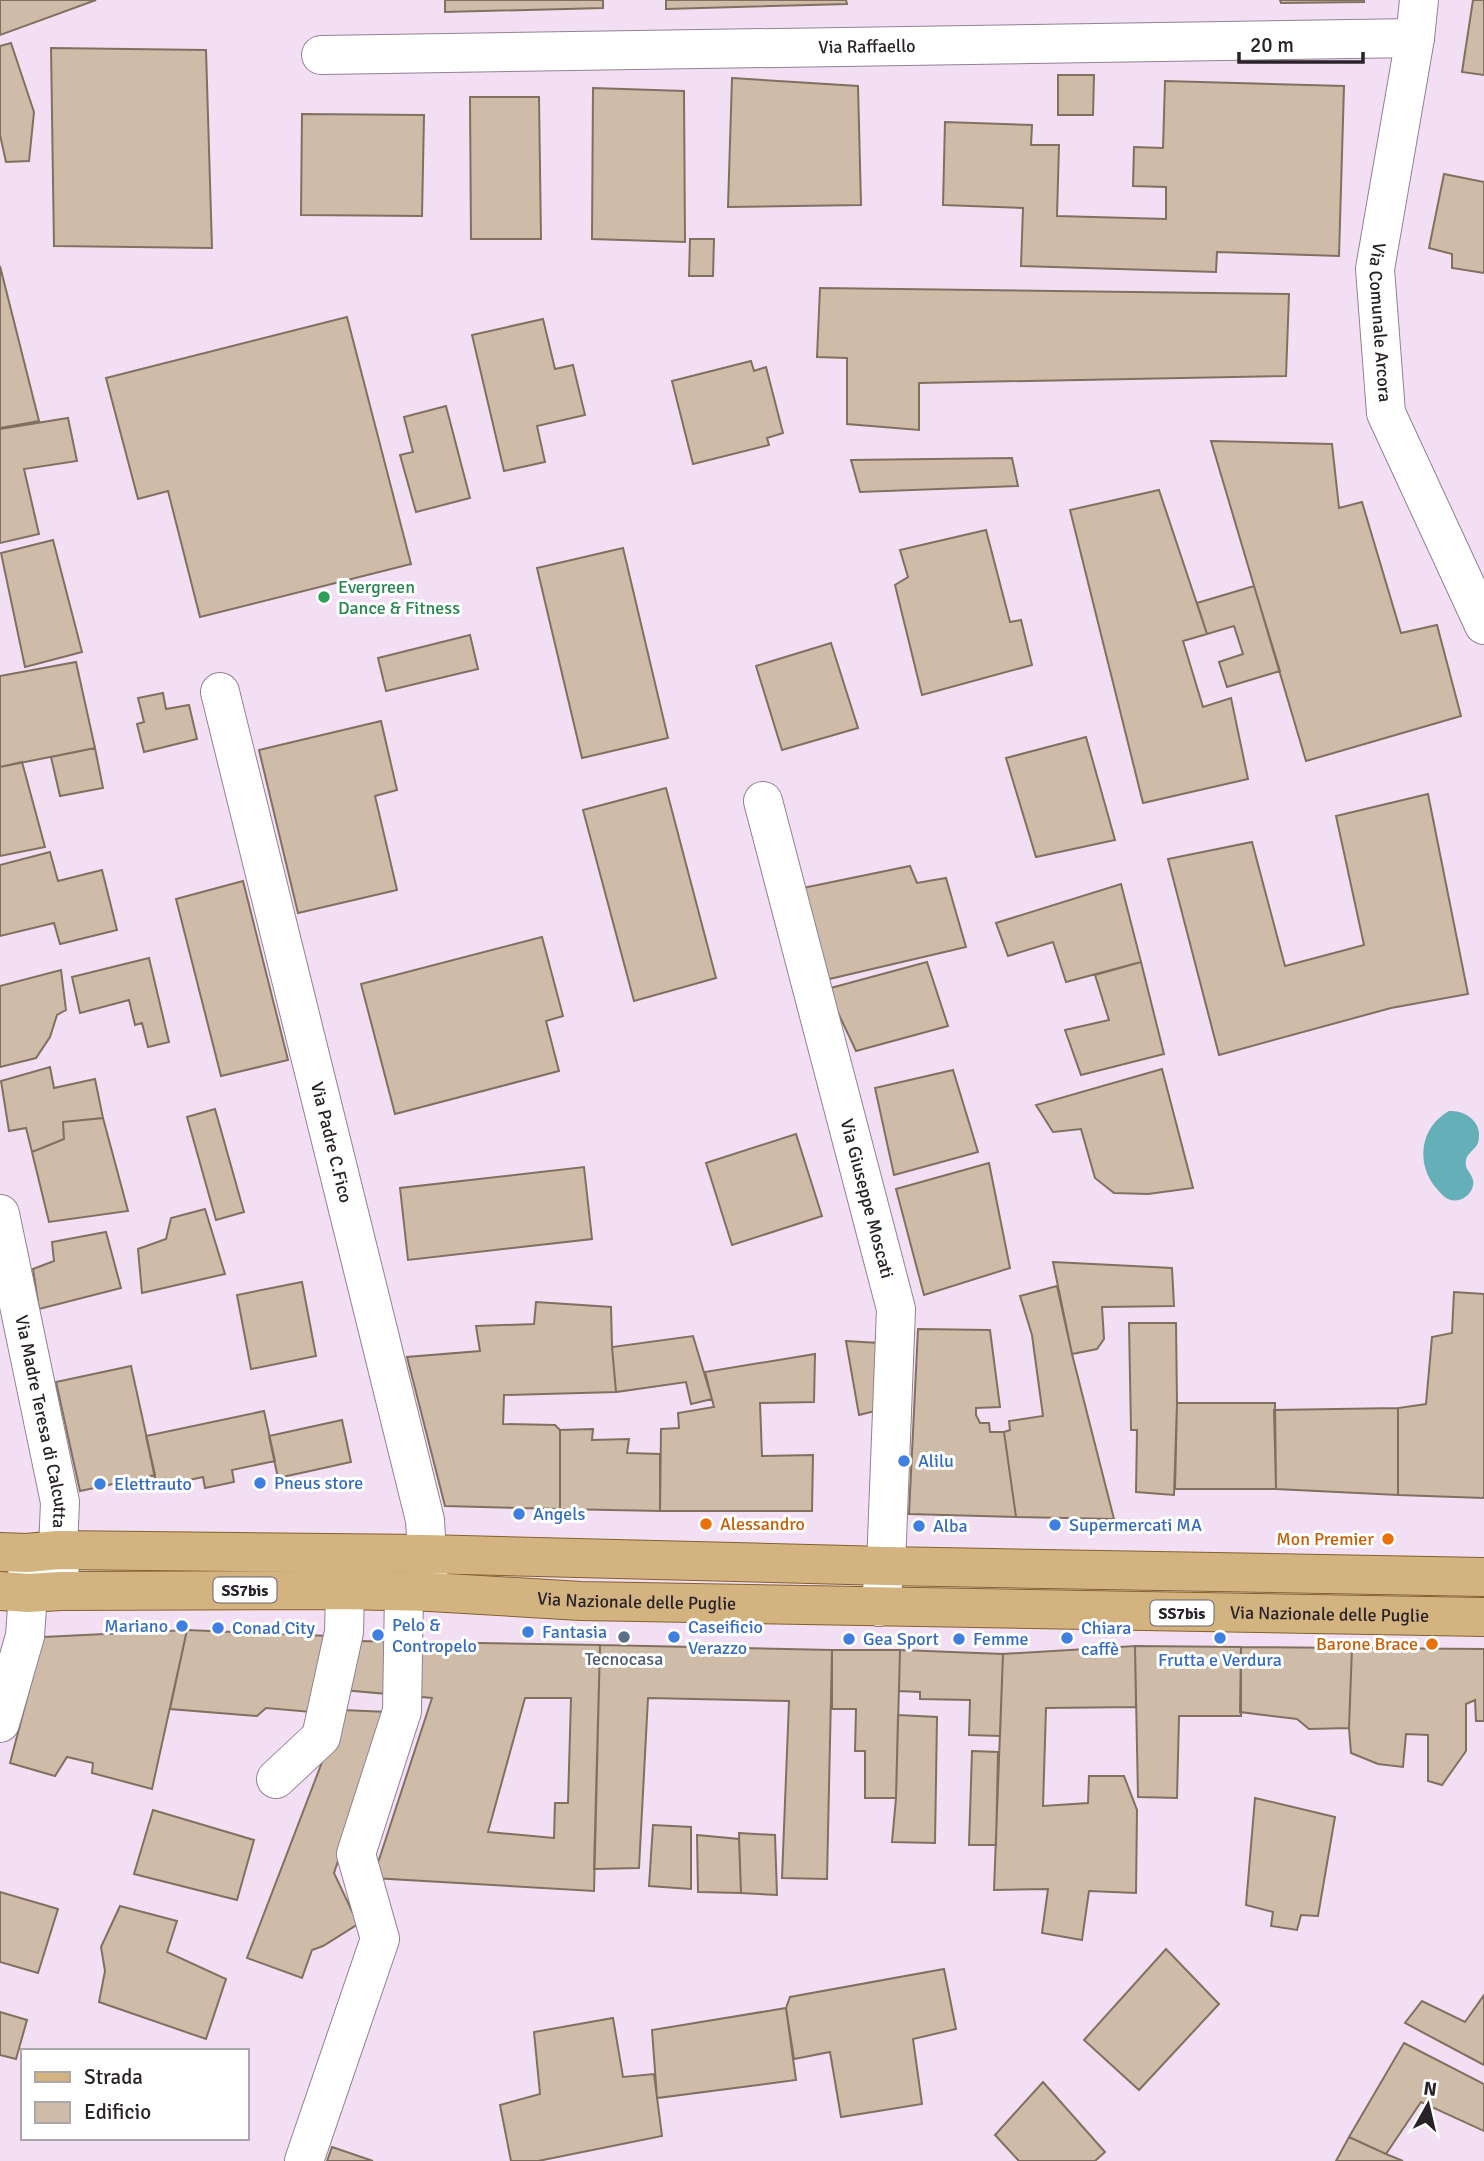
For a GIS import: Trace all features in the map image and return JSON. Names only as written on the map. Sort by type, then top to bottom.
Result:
[{"type":"main road","name":"SS7bis","points":[[28,1552],[426,1554],[1484,1577]]},
{"type":"main road","name":"Via Nazionale delle Puglie","points":[[30,1592],[345,1590],[581,1601],[1484,1617]]},
{"type":"street","name":"Via Comunale Arcora","points":[[1419,0],[1415,38],[1375,269],[1386,413],[1484,625]]},
{"type":"street","name":"Via Raffaello","points":[[321,55],[1415,38]]},
{"type":"street","name":"Via Padre C.Fico","points":[[220,692],[425,1520],[426,1554],[417,1592],[402,1711],[356,1854],[380,1939],[304,2161]]},
{"type":"street","name":"Via Giuseppe Moscati","points":[[763,801],[896,1308],[886,1566],[879,1606]]},
{"type":"street","name":"Via Madre Teresa di Calcutta","points":[[0,1214],[60,1502],[28,1552],[30,1592],[25,1636],[0,1723]]},
{"type":"street","points":[[276,1779],[321,1737],[344,1632],[345,1590]]},
{"type":"water","points":[[1449,1111],[1462,1113],[1472,1119],[1479,1136],[1477,1145],[1466,1160],[1473,1187],[1470,1193],[1459,1200],[1446,1198],[1437,1189],[1430,1179],[1423,1158],[1427,1136],[1432,1126]]},
{"type":"building","points":[[0,0],[96,0],[0,35]]},
{"type":"building","points":[[445,0],[603,0],[603,8],[445,12]]},
{"type":"building","points":[[666,0],[846,0],[847,4],[666,9]]},
{"type":"building","points":[[1280,0],[1364,0],[1364,2],[1281,3]]},
{"type":"building","points":[[1473,0],[1484,0],[1484,75],[1462,72]]},
{"type":"building","points":[[11,43],[34,112],[29,161],[6,162],[0,135],[0,46]]},
{"type":"building","points":[[51,48],[206,50],[212,248],[54,246]]},
{"type":"building","points":[[1058,75],[1094,75],[1093,115],[1058,115]]},
{"type":"building","points":[[732,78],[858,86],[861,205],[728,207]]},
{"type":"building","points":[[1165,81],[1344,86],[1339,256],[1217,252],[1216,272],[1021,266],[1023,208],[943,205],[945,122],[1032,125],[1031,145],[1059,145],[1057,216],[1166,219],[1166,187],[1133,186],[1134,147],[1163,148]]},
{"type":"building","points":[[593,88],[684,91],[685,242],[592,239]]},
{"type":"building","points":[[470,97],[539,97],[541,239],[471,239]]},
{"type":"building","points":[[302,114],[424,115],[422,216],[301,215]]},
{"type":"building","points":[[1444,174],[1484,182],[1484,273],[1452,268],[1452,254],[1429,248]]},
{"type":"building","points":[[690,239],[714,239],[713,276],[689,276]]},
{"type":"building","points":[[0,266],[39,421],[0,428]]},
{"type":"building","points":[[820,288],[1289,294],[1286,376],[919,383],[919,430],[847,424],[847,358],[817,357]]},
{"type":"building","points":[[347,317],[411,564],[200,617],[168,491],[138,499],[106,378]]},
{"type":"building","points":[[543,319],[555,369],[573,365],[585,415],[537,426],[545,462],[504,471],[472,335]]},
{"type":"building","points":[[751,361],[754,371],[766,367],[783,433],[767,438],[769,445],[693,464],[672,381]]},
{"type":"building","points":[[446,406],[470,498],[416,512],[400,455],[413,452],[404,417]]},
{"type":"building","points":[[68,418],[77,461],[24,469],[39,534],[0,543],[0,429]]},
{"type":"building","points":[[1211,441],[1332,444],[1339,508],[1362,502],[1401,633],[1437,625],[1461,716],[1306,761]]},
{"type":"building","points":[[1012,458],[1018,486],[860,492],[851,460]]},
{"type":"building","points":[[1159,490],[1207,634],[1183,641],[1203,707],[1231,698],[1248,779],[1143,803],[1070,510]]},
{"type":"building","points":[[986,530],[1010,622],[1021,620],[1032,665],[922,695],[895,585],[908,577],[900,550]]},
{"type":"building","points":[[53,540],[82,652],[25,667],[1,553]]},
{"type":"building","points":[[623,548],[668,738],[582,758],[537,568]]},
{"type":"building","points":[[1254,586],[1280,671],[1227,687],[1219,662],[1243,654],[1234,626],[1207,634],[1197,603]]},
{"type":"building","points":[[470,635],[478,669],[386,691],[378,658]]},
{"type":"building","points":[[831,643],[858,728],[782,750],[756,666]]},
{"type":"building","points":[[76,662],[95,748],[0,767],[0,676]]},
{"type":"building","points":[[163,693],[166,709],[189,705],[197,739],[144,752],[137,724],[144,722],[138,698]]},
{"type":"building","points":[[381,721],[397,790],[375,796],[397,890],[298,913],[259,750]]},
{"type":"building","points":[[1086,737],[1115,840],[1036,857],[1006,758]]},
{"type":"building","points":[[95,748],[103,788],[60,796],[51,757]]},
{"type":"building","points":[[22,762],[45,847],[0,856],[0,767]]},
{"type":"building","points":[[666,788],[716,978],[634,1001],[583,810]]},
{"type":"building","points":[[1428,794],[1468,994],[1391,1008],[1219,1055],[1168,859],[1252,842],[1285,966],[1364,945],[1336,816]]},
{"type":"building","points":[[50,852],[58,881],[102,870],[117,930],[60,944],[54,923],[0,936],[0,865]]},
{"type":"building","points":[[910,866],[917,883],[946,878],[966,947],[825,980],[798,889]]},
{"type":"building","points":[[243,881],[288,1060],[221,1076],[176,899]]},
{"type":"building","points":[[1121,884],[1141,962],[1066,982],[1053,942],[1008,956],[996,923]]},
{"type":"building","points":[[542,937],[563,1016],[546,1021],[559,1071],[395,1114],[361,984]]},
{"type":"building","points":[[149,958],[169,1042],[148,1047],[142,1023],[135,1025],[129,1000],[80,1013],[72,977]]},
{"type":"building","points":[[927,962],[948,1026],[856,1051],[827,989]]},
{"type":"building","points":[[1141,962],[1164,1054],[1081,1075],[1065,1030],[1109,1020],[1095,975]]},
{"type":"building","points":[[61,970],[66,1010],[57,1015],[50,1037],[36,1058],[0,1067],[0,986]]},
{"type":"building","points":[[50,1067],[54,1088],[95,1079],[103,1118],[63,1122],[64,1139],[32,1152],[26,1128],[9,1131],[1,1081]]},
{"type":"building","points":[[1162,1069],[1193,1188],[1148,1194],[1114,1193],[1095,1178],[1081,1129],[1053,1132],[1036,1105]]},
{"type":"building","points":[[953,1070],[978,1152],[894,1175],[875,1088]]},
{"type":"building","points":[[215,1109],[244,1212],[216,1220],[187,1117]]},
{"type":"building","points":[[103,1118],[128,1211],[49,1222],[32,1152],[64,1139],[63,1122]]},
{"type":"building","points":[[796,1134],[822,1216],[732,1245],[706,1163]]},
{"type":"building","points":[[989,1163],[1010,1268],[924,1295],[896,1189]]},
{"type":"building","points":[[584,1167],[592,1239],[408,1260],[400,1188]]},
{"type":"building","points":[[205,1209],[225,1274],[142,1293],[138,1249],[166,1239],[171,1218]]},
{"type":"building","points":[[106,1232],[121,1288],[39,1309],[33,1269],[54,1261],[52,1242]]},
{"type":"building","points":[[1053,1262],[1172,1268],[1174,1306],[1102,1307],[1104,1339],[1097,1349],[1072,1354]]},
{"type":"building","points":[[302,1282],[316,1356],[251,1369],[237,1295]]},
{"type":"building","points":[[1057,1286],[1114,1519],[1016,1517],[1004,1432],[1010,1430],[1009,1421],[1043,1416],[1032,1335],[1020,1296]]},
{"type":"building","points":[[1454,1292],[1484,1294],[1484,1498],[1398,1495],[1398,1408],[1426,1404],[1432,1337],[1452,1333]]},
{"type":"building","points":[[536,1302],[611,1307],[616,1392],[504,1395],[503,1424],[555,1425],[560,1430],[560,1509],[445,1506],[407,1357],[480,1351],[476,1326],[534,1324]]},
{"type":"building","points":[[1129,1323],[1176,1323],[1174,1495],[1136,1492],[1137,1430],[1131,1430]]},
{"type":"building","points":[[918,1329],[990,1330],[1000,1407],[976,1408],[976,1415],[980,1423],[989,1423],[990,1432],[1004,1432],[1016,1517],[909,1514]]},
{"type":"building","points":[[693,1336],[712,1399],[691,1404],[686,1382],[616,1392],[612,1347]]},
{"type":"building","points":[[846,1341],[879,1343],[875,1411],[859,1415]]},
{"type":"building","points":[[815,1354],[814,1402],[760,1403],[762,1456],[813,1455],[812,1511],[660,1511],[661,1429],[679,1428],[678,1413],[714,1407],[705,1372]]},
{"type":"building","points":[[131,1366],[155,1475],[80,1491],[56,1382]]},
{"type":"building","points":[[1177,1403],[1275,1403],[1276,1489],[1175,1489]]},
{"type":"building","points":[[1398,1408],[1398,1495],[1276,1489],[1274,1410]]},
{"type":"building","points":[[264,1411],[275,1461],[232,1470],[234,1482],[205,1488],[203,1477],[157,1487],[146,1436]]},
{"type":"building","points":[[342,1420],[351,1462],[278,1478],[269,1436]]},
{"type":"building","points":[[593,1429],[592,1440],[629,1439],[627,1453],[660,1454],[660,1511],[560,1509],[560,1430]]},
{"type":"building","points":[[187,1630],[152,1789],[92,1773],[93,1763],[67,1757],[55,1776],[10,1763],[43,1637]]},
{"type":"building","points":[[187,1630],[352,1637],[334,1714],[266,1708],[257,1716],[170,1709]]},
{"type":"building","points":[[356,1641],[600,1645],[594,1891],[373,1878],[432,1698],[343,1690]],"holes":[[[525,1698],[571,1698],[568,1803],[555,1803],[554,1838],[488,1832]]]},
{"type":"building","points":[[600,1645],[832,1650],[827,1879],[782,1878],[789,1701],[648,1698],[639,1868],[594,1869]]},
{"type":"building","points":[[1135,1646],[1241,1647],[1241,1716],[1179,1716],[1177,1798],[1138,1797]]},
{"type":"building","points":[[1135,1646],[1136,1707],[1046,1708],[1043,1806],[1088,1803],[1089,1776],[1124,1776],[1137,1810],[1136,1893],[1089,1891],[1082,1940],[1042,1933],[1048,1889],[994,1890],[1003,1654]]},
{"type":"building","points":[[1241,1647],[1352,1648],[1349,1728],[1309,1729],[1297,1719],[1240,1712]]},
{"type":"building","points":[[1352,1648],[1484,1649],[1484,1721],[1476,1721],[1475,1700],[1466,1704],[1466,1751],[1442,1785],[1428,1781],[1428,1735],[1406,1734],[1403,1767],[1378,1764],[1351,1753],[1349,1728]]},
{"type":"building","points":[[832,1650],[900,1650],[896,1798],[865,1798],[865,1751],[855,1751],[856,1709],[832,1709]]},
{"type":"building","points":[[900,1650],[1003,1654],[1000,1736],[969,1735],[970,1700],[920,1699],[920,1692],[899,1691]]},
{"type":"building","points":[[342,1710],[388,1712],[334,1873],[358,1924],[312,1950],[302,1978],[247,1958]]},
{"type":"building","points":[[898,1715],[937,1717],[935,1843],[892,1842]]},
{"type":"building","points":[[972,1751],[998,1752],[996,1845],[969,1845]]},
{"type":"building","points":[[1255,1798],[1335,1817],[1318,1916],[1301,1915],[1297,1930],[1271,1926],[1273,1912],[1246,1905]]},
{"type":"building","points":[[153,1810],[254,1840],[237,1900],[134,1874]]},
{"type":"building","points":[[653,1825],[691,1827],[691,1889],[649,1886]]},
{"type":"building","points":[[739,1833],[775,1835],[777,1895],[741,1893]]},
{"type":"building","points":[[697,1835],[739,1839],[741,1893],[698,1892]]},
{"type":"building","points":[[0,1892],[58,1909],[38,1973],[0,1962]]},
{"type":"building","points":[[120,1906],[177,1921],[167,1952],[226,1979],[206,2039],[99,2002],[105,1971],[101,1947]]},
{"type":"building","points":[[1166,1949],[1219,2004],[1139,2090],[1084,2040]]},
{"type":"building","points":[[944,1969],[956,2029],[913,2039],[922,2104],[841,2117],[830,2052],[794,2059],[786,2008],[790,1997]]},
{"type":"building","points":[[1484,1995],[1484,2065],[1405,2023],[1422,2001],[1465,2022]]},
{"type":"building","points":[[786,2008],[796,2080],[657,2098],[652,2030]]},
{"type":"building","points":[[0,2012],[27,2020],[16,2059],[0,2055]]},
{"type":"building","points":[[613,2018],[623,2077],[654,2074],[662,2136],[538,2161],[511,2161],[500,2105],[540,2094],[534,2032]]},
{"type":"building","points":[[1404,2043],[1484,2084],[1484,2131],[1421,2102],[1386,2154],[1349,2137]]},
{"type":"building","points":[[1043,2082],[1105,2152],[1095,2161],[1019,2161],[995,2135]]},
{"type":"building","points":[[1349,2137],[1386,2154],[1403,2161],[1336,2161]]},
{"type":"building","points":[[332,2147],[373,2161],[327,2161]]},
{"type":"place","name":"Evergreen Dance & Fitness","points":[[324,597]]},
{"type":"place","name":"Alilu","points":[[904,1461]]},
{"type":"place","name":"Pneus store","points":[[260,1483]]},
{"type":"place","name":"Elettrauto","points":[[100,1484]]},
{"type":"place","name":"Angels","points":[[519,1514]]},
{"type":"place","name":"Alessandro","points":[[706,1524]]},
{"type":"place","name":"Supermercati MA","points":[[1055,1525]]},
{"type":"place","name":"Alba","points":[[919,1526]]},
{"type":"place","name":"Mon Premier","points":[[1388,1539]]},
{"type":"place","name":"Mariano","points":[[182,1626]]},
{"type":"place","name":"Conad City","points":[[218,1628]]},
{"type":"place","name":"Fantasia","points":[[528,1632]]},
{"type":"place","name":"Pelo & Contropelo","points":[[378,1635]]},
{"type":"place","name":"Tecnocasa","points":[[624,1637]]},
{"type":"place","name":"Caseificio Verazzo","points":[[674,1637]]},
{"type":"place","name":"Chiara caffè","points":[[1067,1638]]},
{"type":"place","name":"Frutta e Verdura","points":[[1220,1638]]},
{"type":"place","name":"Gea Sport","points":[[849,1639]]},
{"type":"place","name":"Femme","points":[[959,1639]]},
{"type":"place","name":"Barone Brace","points":[[1432,1644]]}]
